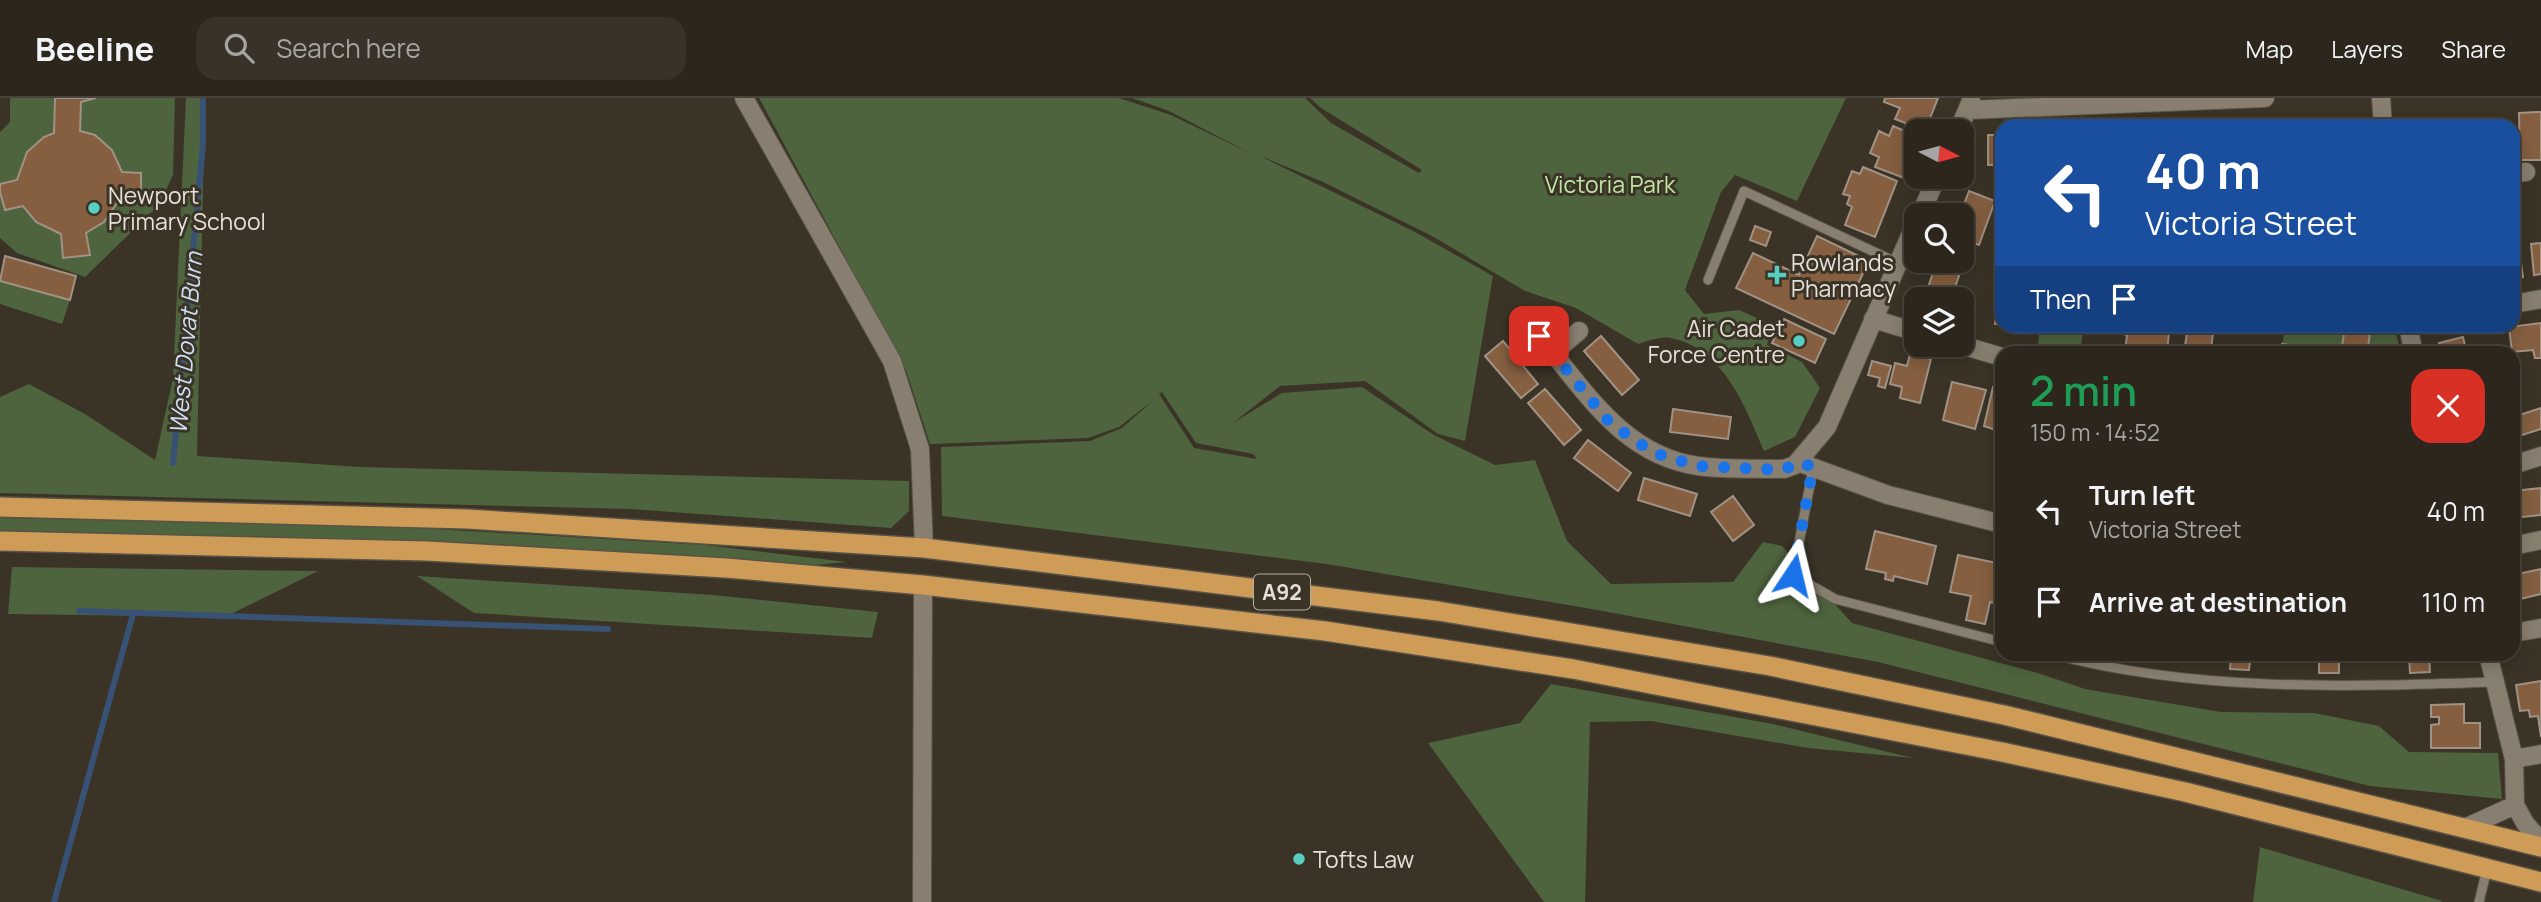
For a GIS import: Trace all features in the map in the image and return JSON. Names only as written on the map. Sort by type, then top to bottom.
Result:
[{"type":"highway","name":"A92","points":[[0,507],[468,519],[923,548],[1438,611],[1770,666],[2045,724],[2541,844]]},
{"type":"highway","name":"A92","points":[[0,541],[428,551],[726,568],[923,584],[1325,631],[1573,668],[1780,707],[2172,789],[2541,882]]},
{"type":"street","points":[[744,98],[892,361],[920,449],[923,548]]},
{"type":"street","points":[[1970,104],[2265,98]]},
{"type":"street","points":[[2381,98],[2383,119]]},
{"type":"street","points":[[1806,465],[1827,427],[1904,249]]},
{"type":"street","points":[[2520,303],[2541,299]]},
{"type":"street","points":[[1873,320],[1904,329]]},
{"type":"street","points":[[1553,353],[1579,331]]},
{"type":"street","points":[[1539,336],[1610,423],[1654,453],[1697,466],[1784,470],[1806,465],[1888,495],[1995,522]]},
{"type":"street","points":[[1974,349],[1995,355]]},
{"type":"street","points":[[2520,463],[2541,456]]},
{"type":"street","points":[[2520,544],[2541,540]]},
{"type":"street","points":[[922,902],[923,584]]},
{"type":"street","points":[[2520,632],[2541,628]]},
{"type":"street","points":[[2490,661],[2514,759],[2515,804],[2541,844]]},
{"type":"street","points":[[2514,759],[2541,754]]},
{"type":"street","points":[[2467,827],[2515,804]]},
{"type":"lane","points":[[1708,279],[1744,191],[1898,263]]},
{"type":"lane","points":[[1806,465],[1793,575],[1835,599],[1995,640]]},
{"type":"lane","points":[[2090,661],[2168,675],[2266,686],[2495,682]]},
{"type":"lane","points":[[2479,902],[2487,869]]},
{"type":"green space","points":[[10,98],[175,98],[173,175],[159,205],[85,277],[17,253],[0,238],[0,132],[10,122]]},
{"type":"green space","points":[[186,98],[205,98],[197,456],[360,467],[909,481],[909,511],[891,528],[630,509],[0,493],[0,397],[29,384],[85,414],[155,460],[173,378]]},
{"type":"green space","name":"Victoria Park","points":[[759,98],[1119,98],[1171,115],[1250,153],[1169,111],[1132,98],[1305,98],[1331,123],[1419,173],[1422,170],[1321,108],[1310,98],[1846,98],[1797,201],[1735,175],[1721,192],[1685,290],[1704,314],[1739,310],[1772,325],[1767,345],[1802,362],[1820,388],[1795,437],[1764,451],[1730,382],[1705,353],[1689,344],[1666,338],[1638,344],[1576,308],[1525,291],[1432,236],[1323,182],[1258,155],[1415,232],[1493,276],[1465,441],[1438,434],[1365,381],[1280,386],[1233,423],[1282,393],[1362,387],[1434,435],[1495,465],[1535,460],[1567,541],[1611,584],[1733,582],[1763,542],[1782,546],[1852,623],[2038,673],[2085,689],[2221,712],[2314,713],[2379,726],[2409,752],[2498,753],[2502,799],[2370,786],[1878,662],[1597,610],[1327,564],[942,516],[941,447],[1090,441],[1122,428],[1155,399],[1119,427],[1088,438],[930,444],[906,370]],"holes":[[[1162,392],[1196,443],[1253,454],[1257,459],[1194,448],[1159,394]]]},
{"type":"green space","points":[[0,281],[70,300],[62,324],[0,304]]},
{"type":"green space","points":[[2039,333],[2083,333],[2081,346],[2038,346]]},
{"type":"green space","points":[[2284,333],[2344,333],[2342,346],[2282,344]]},
{"type":"green space","points":[[2370,333],[2396,333],[2399,346],[2368,346]]},
{"type":"green space","points":[[0,518],[386,526],[705,545],[847,562],[814,565],[492,544],[0,531]]},
{"type":"green space","points":[[12,567],[318,571],[225,617],[8,614]]},
{"type":"green space","points":[[417,576],[713,595],[878,612],[872,638],[474,613]]},
{"type":"green space","points":[[1551,684],[1773,724],[1913,758],[1808,748],[1651,721],[1590,722],[1585,902],[1544,902],[1428,743],[1520,723]]},
{"type":"green space","points":[[2260,847],[2439,900],[2443,902],[2253,902]]},
{"type":"building","points":[[55,98],[96,98],[81,102],[80,131],[95,135],[112,150],[122,172],[141,173],[141,198],[121,197],[104,222],[86,233],[90,255],[63,258],[61,234],[36,222],[23,206],[5,210],[0,192],[0,184],[17,180],[27,152],[44,137],[54,133]]},
{"type":"building","points":[[1885,98],[1938,98],[1930,119],[1904,119],[1904,123],[1895,119],[1900,108],[1884,102]]},
{"type":"building","points":[[2541,112],[2541,160],[2520,160],[2519,113]]},
{"type":"building","points":[[1893,126],[1904,131],[1904,178],[1875,167],[1879,157],[1870,153],[1879,131],[1889,136]]},
{"type":"building","points":[[1988,135],[1995,135],[1995,165],[1988,165]]},
{"type":"building","points":[[1863,167],[1897,181],[1875,237],[1845,225],[1852,207],[1847,204],[1850,196],[1843,194],[1852,171],[1860,174]]},
{"type":"building","points":[[1969,191],[1995,201],[1979,245],[1974,243],[1974,203],[1964,203]]},
{"type":"building","points":[[1755,226],[1771,232],[1766,246],[1750,240]]},
{"type":"building","points":[[1817,236],[1869,261],[1834,334],[1736,288],[1753,253],[1799,275]]},
{"type":"building","points":[[2541,243],[2541,274],[2534,275],[2531,244]]},
{"type":"building","points":[[2520,255],[2523,277],[2520,277]]},
{"type":"building","points":[[5,256],[76,276],[70,300],[0,281]]},
{"type":"building","points":[[1933,273],[1960,273],[1955,287],[1928,287]]},
{"type":"building","name":"Air Cadet Force Centre","points":[[1784,319],[1826,339],[1815,363],[1772,343]]},
{"type":"building","points":[[2541,323],[2541,358],[2535,358],[2533,350],[2520,351],[2520,346],[2511,346],[2510,333],[2520,333],[2520,326]]},
{"type":"building","points":[[2169,333],[2168,346],[2126,346],[2127,335],[2123,334]]},
{"type":"building","points":[[2187,333],[2213,333],[2211,346],[2185,346]]},
{"type":"building","points":[[2344,333],[2370,333],[2368,346],[2342,346]]},
{"type":"building","points":[[1601,336],[1639,380],[1622,395],[1584,351]]},
{"type":"building","points":[[2463,337],[2465,346],[2440,346],[2439,343]]},
{"type":"building","points":[[1503,341],[1538,384],[1521,398],[1485,356]]},
{"type":"building","points":[[1909,357],[1931,359],[1920,403],[1900,398],[1902,387],[1890,384],[1895,363],[1907,366]]},
{"type":"building","points":[[1872,361],[1891,366],[1885,388],[1878,386],[1880,378],[1868,375]]},
{"type":"building","points":[[1952,382],[1986,390],[1975,429],[1943,420]]},
{"type":"building","points":[[1993,387],[1995,387],[1995,430],[1984,426]]},
{"type":"building","points":[[1545,389],[1581,430],[1564,445],[1528,403]]},
{"type":"building","points":[[2541,408],[2541,429],[2520,436],[2520,415]]},
{"type":"building","points":[[1673,409],[1731,417],[1728,439],[1670,432]]},
{"type":"building","points":[[1588,440],[1631,473],[1618,491],[1574,458]]},
{"type":"building","points":[[1644,478],[1697,494],[1690,516],[1638,500]]},
{"type":"building","points":[[2541,488],[2541,515],[2520,517],[2520,490]]},
{"type":"building","points":[[1733,496],[1754,525],[1733,541],[1711,512]]},
{"type":"building","points":[[1875,531],[1936,546],[1927,584],[1894,576],[1893,581],[1885,579],[1886,573],[1866,569]]},
{"type":"building","points":[[1958,555],[1995,563],[1995,603],[1990,602],[1985,624],[1966,620],[1971,596],[1950,592]]},
{"type":"building","points":[[2541,569],[2541,594],[2520,599],[2520,574]]},
{"type":"building","points":[[2231,661],[2250,661],[2249,670],[2230,669]]},
{"type":"building","points":[[2319,661],[2339,661],[2339,673],[2319,673]]},
{"type":"building","points":[[2409,661],[2429,661],[2430,672],[2410,673]]},
{"type":"building","points":[[2541,681],[2541,737],[2538,716],[2530,717],[2529,710],[2520,711],[2516,685]]},
{"type":"building","points":[[2464,704],[2464,723],[2480,723],[2480,748],[2431,748],[2431,725],[2439,724],[2439,717],[2431,717],[2431,705]]},
{"type":"waterway","name":"West Dovat Burn","points":[[173,463],[203,145],[203,98]]},
{"type":"waterway","points":[[79,611],[608,629]]},
{"type":"waterway","name":"West Dovat Burn","points":[[54,902],[133,614]]},
{"type":"place","name":"Newport Primary School","points":[[94,208]]},
{"type":"place","name":"Rowlands Pharmacy","points":[[1777,275]]},
{"type":"place","name":"Air Cadet Force Centre","points":[[1799,341]]},
{"type":"place","name":"Tofts Law","points":[[1299,859]]},
{"type":"route","points":[[1539,336],[1610,423],[1654,453],[1697,466],[1784,470],[1798,462],[1813,467],[1793,575]]}]
